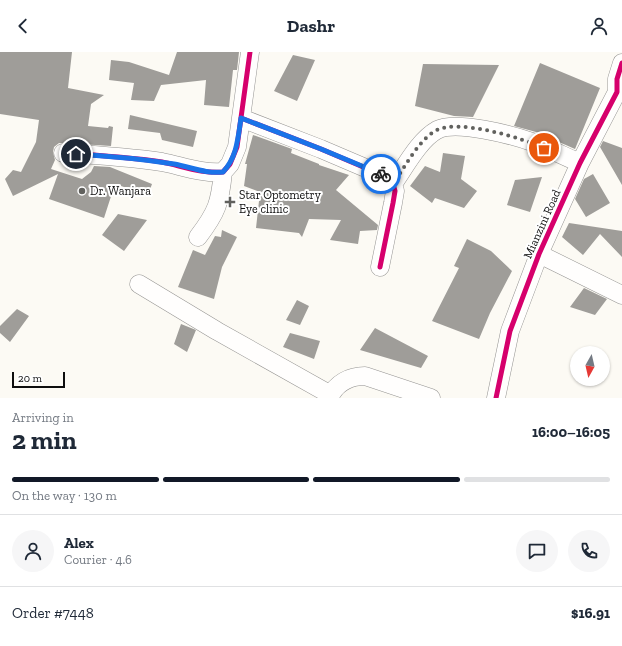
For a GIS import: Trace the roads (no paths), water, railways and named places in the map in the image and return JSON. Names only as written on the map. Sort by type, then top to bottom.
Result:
[{"type":"street","points":[[198,237],[210,221],[218,206],[223,172],[230,164],[237,146],[250,52]]},
{"type":"street","name":"Mianzini Road","points":[[496,398],[510,331],[539,254],[580,163],[619,94],[617,79],[622,63]]},
{"type":"street","points":[[241,118],[321,149],[382,175],[393,184]]},
{"type":"street","points":[[380,267],[393,204],[393,184],[423,140],[438,129],[458,126],[480,129],[532,142],[580,163]]},
{"type":"street","points":[[63,154],[127,157],[203,171],[223,172]]},
{"type":"street","points":[[539,254],[622,295]]},
{"type":"street","points":[[139,284],[330,396],[344,380],[354,376],[365,376],[431,398]]},
{"type":"place","name":"Dr. Wanjara","points":[[82,191]]},
{"type":"place","name":"Star Optometry Eye clinic","points":[[230,202]]}]
